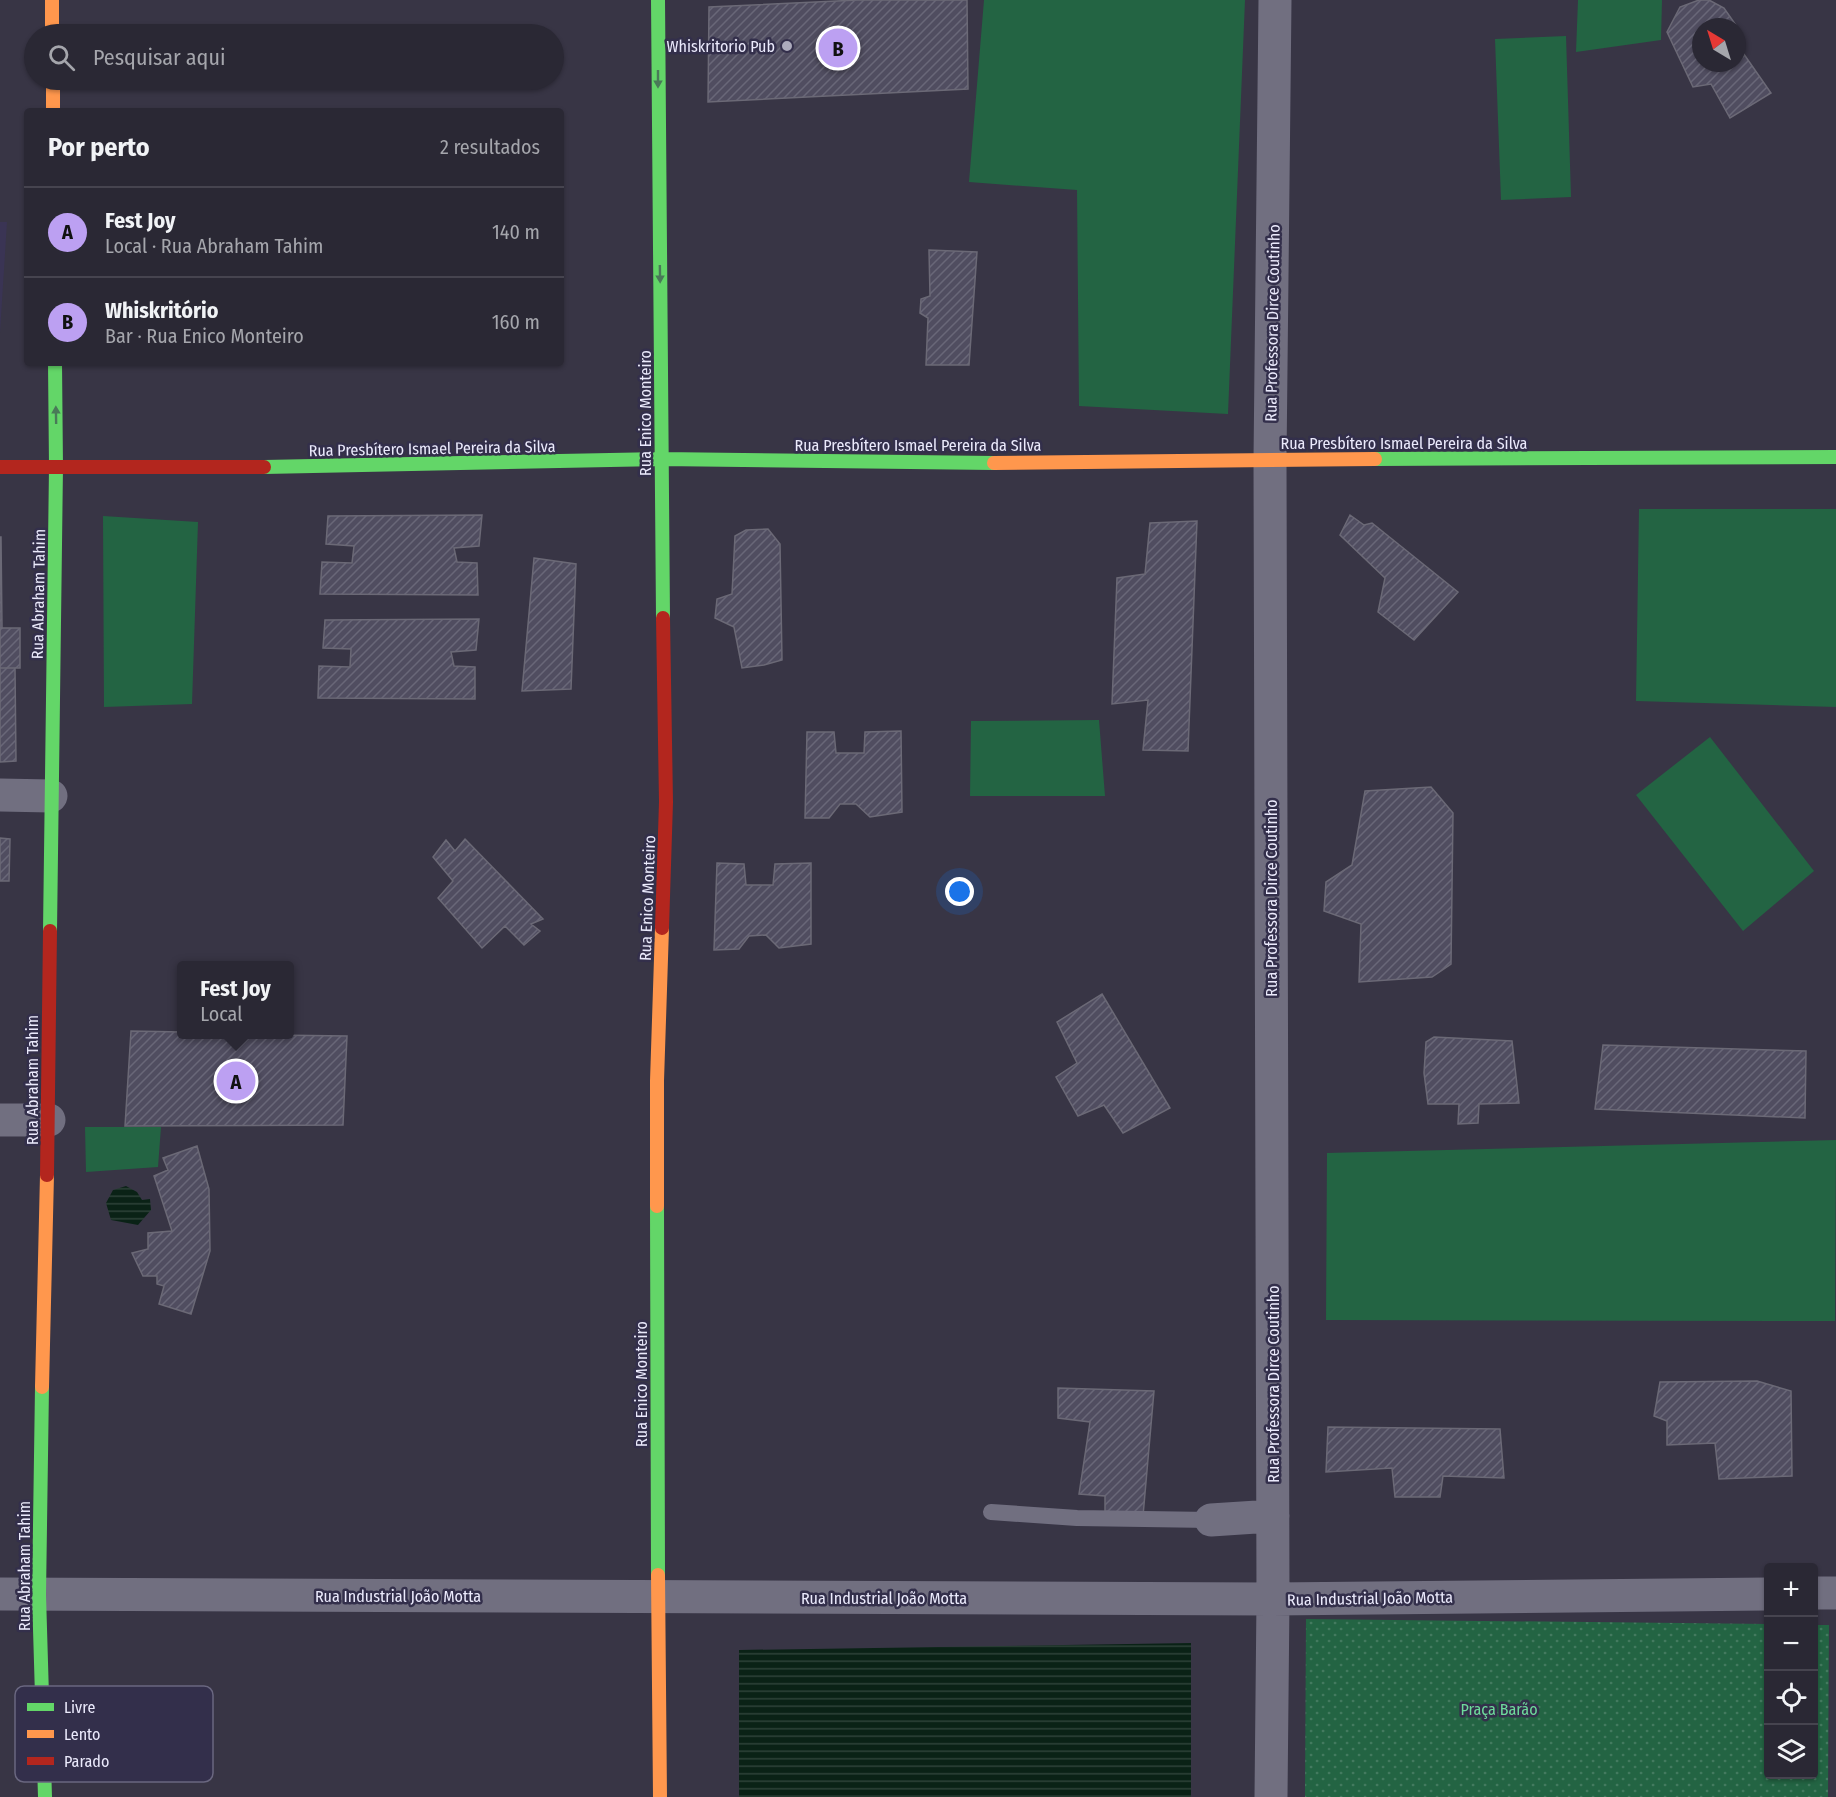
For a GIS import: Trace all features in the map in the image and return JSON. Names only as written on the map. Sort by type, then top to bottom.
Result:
[{"type":"street","points":[[52,0],[52,24]]},
{"type":"street","name":"Rua Enico Monteiro","points":[[658,0],[666,802],[657,1081],[660,1797]]},
{"type":"street","name":"Rua Professora Dirce Coutinho","points":[[1271,1797],[1273,1516],[1270,460],[1275,0]]},
{"type":"street","points":[[53,90],[53,108]]},
{"type":"street","name":"Rua Abraham Tahim","points":[[42,1686],[39,1595],[43,1318],[49,1120],[55,366]]},
{"type":"street","name":"Rua Presbítero Ismael Pereira da Silva","points":[[0,467],[288,467],[661,459],[999,463],[1836,457]]},
{"type":"street","points":[[0,795],[51,795]]},
{"type":"street","points":[[0,1120],[49,1120]]},
{"type":"street","points":[[1211,1520],[1273,1516]]},
{"type":"street","points":[[1818,1593],[1836,1593]]},
{"type":"street","name":"Rua Industrial João Motta","points":[[0,1594],[1273,1599],[1764,1594]]},
{"type":"street","name":"Rua Abraham Tahim","points":[[45,1782],[45,1797]]},
{"type":"lane","points":[[991,1512],[1077,1518],[1211,1520]]},
{"type":"shaded area","points":[[0,222],[7,222],[0,333]]},
{"type":"shaded area","points":[[126,1186],[137,1192],[142,1200],[150,1199],[151,1210],[138,1225],[111,1220],[106,1203],[113,1190]]},
{"type":"shaded area","points":[[1191,1643],[1191,1797],[739,1797],[739,1650]]},
{"type":"green space","points":[[984,0],[1245,0],[1228,414],[1079,406],[1077,190],[969,182]]},
{"type":"green space","points":[[1578,0],[1662,0],[1661,40],[1576,52]]},
{"type":"green space","points":[[1566,36],[1571,197],[1501,200],[1495,39]]},
{"type":"green space","points":[[1639,509],[1836,509],[1836,707],[1636,701]]},
{"type":"green space","points":[[103,516],[198,522],[192,704],[104,707]]},
{"type":"green space","points":[[1099,720],[1105,796],[970,796],[971,721]]},
{"type":"green space","points":[[1710,737],[1814,871],[1743,931],[1636,795]]},
{"type":"green space","points":[[85,1127],[161,1127],[158,1167],[86,1172]]},
{"type":"green space","points":[[1836,1140],[1835,1321],[1326,1320],[1327,1153]]},
{"type":"green space","name":"Praça Barão","points":[[1306,1619],[1764,1624],[1764,1779],[1818,1779],[1818,1625],[1829,1625],[1828,1797],[1305,1797]]},
{"type":"building","points":[[858,0],[967,0],[968,89],[708,102],[709,7]]},
{"type":"building","points":[[1699,0],[1709,0],[1724,8],[1731,18],[1692,18],[1692,72],[1746,72],[1746,57],[1771,93],[1730,118],[1711,84],[1693,87],[1667,32],[1680,7]]},
{"type":"building","points":[[929,250],[977,252],[969,365],[926,365],[928,318],[920,313],[921,299],[930,296]]},
{"type":"building","points":[[482,515],[479,546],[454,548],[457,562],[477,563],[478,595],[320,594],[322,562],[352,563],[354,546],[326,544],[328,516]]},
{"type":"building","points":[[1350,515],[1364,525],[1372,523],[1458,592],[1414,640],[1378,612],[1385,578],[1340,535]]},
{"type":"building","points":[[1197,521],[1188,751],[1143,750],[1148,700],[1112,704],[1117,578],[1145,574],[1150,523]]},
{"type":"building","points":[[768,529],[780,544],[782,660],[742,668],[734,627],[715,618],[717,599],[732,594],[735,536],[746,530]]},
{"type":"building","points":[[1,537],[2,628],[0,628]]},
{"type":"building","points":[[534,558],[576,564],[571,689],[522,691]]},
{"type":"building","points":[[479,619],[476,650],[451,652],[454,666],[475,667],[475,699],[318,698],[319,666],[350,667],[351,649],[323,648],[325,620]]},
{"type":"building","points":[[0,628],[20,628],[20,668],[0,668]]},
{"type":"building","points":[[0,668],[15,668],[16,761],[0,762]]},
{"type":"building","points":[[901,731],[902,812],[870,817],[856,804],[840,804],[829,818],[805,818],[807,732],[834,732],[836,753],[864,753],[865,732]]},
{"type":"building","points":[[1431,787],[1453,813],[1451,964],[1432,977],[1359,982],[1361,924],[1324,911],[1326,882],[1352,865],[1365,791]]},
{"type":"building","points":[[0,838],[10,839],[9,881],[0,881]]},
{"type":"building","points":[[465,839],[543,919],[531,924],[540,931],[524,945],[505,926],[482,948],[438,898],[453,881],[433,857],[446,840],[455,851]]},
{"type":"building","points":[[717,863],[744,864],[746,885],[773,885],[775,864],[811,863],[811,944],[779,948],[766,935],[749,936],[739,949],[714,950]]},
{"type":"building","points":[[1102,994],[1170,1108],[1123,1133],[1104,1105],[1078,1116],[1056,1077],[1077,1063],[1057,1022]]},
{"type":"building","points":[[131,1031],[177,1032],[177,1039],[294,1039],[294,1035],[347,1036],[343,1125],[125,1126]]},
{"type":"building","points":[[1434,1037],[1512,1041],[1519,1103],[1479,1104],[1478,1123],[1458,1124],[1459,1104],[1428,1104],[1424,1073],[1426,1042]]},
{"type":"building","points":[[1603,1045],[1806,1051],[1805,1118],[1595,1109]]},
{"type":"building","points":[[197,1146],[209,1189],[210,1251],[191,1314],[159,1304],[164,1286],[157,1284],[157,1276],[143,1276],[132,1253],[148,1249],[148,1233],[172,1231],[154,1176],[168,1170],[163,1158]]},
{"type":"building","points":[[1757,1381],[1791,1391],[1792,1476],[1719,1479],[1715,1443],[1667,1445],[1667,1421],[1654,1416],[1660,1382]]},
{"type":"building","points":[[1058,1388],[1154,1391],[1143,1516],[1105,1511],[1105,1496],[1079,1494],[1090,1422],[1058,1418]]},
{"type":"building","points":[[1328,1427],[1500,1429],[1504,1478],[1443,1476],[1440,1497],[1395,1497],[1392,1468],[1326,1472]]},
{"type":"traffic: fast","points":[[658,0],[663,618]]},
{"type":"traffic: fast","points":[[50,931],[56,467],[55,366]]},
{"type":"traffic: fast","points":[[1375,459],[1836,457]]},
{"type":"traffic: fast","points":[[264,467],[661,459],[994,463]]},
{"type":"traffic: fast","points":[[657,1206],[658,1575]]},
{"type":"traffic: fast","points":[[42,1387],[39,1595],[42,1686]]},
{"type":"traffic: fast","points":[[45,1782],[45,1797]]},
{"type":"traffic: slow","points":[[52,0],[52,24]]},
{"type":"traffic: slow","points":[[53,90],[53,108]]},
{"type":"traffic: slow","points":[[994,463],[1375,459]]},
{"type":"traffic: slow","points":[[657,1206],[657,1081],[662,928]]},
{"type":"traffic: slow","points":[[42,1387],[47,1175]]},
{"type":"traffic: slow","points":[[658,1575],[660,1797]]},
{"type":"traffic: jam","points":[[0,467],[264,467]]},
{"type":"traffic: jam","points":[[662,928],[666,802],[663,618]]},
{"type":"traffic: jam","points":[[47,1175],[50,931]]},
{"type":"place","name":"Whiskritorio Pub","points":[[787,46]]},
{"type":"place","name":"Whiskritório","points":[[838,48]]},
{"type":"place","name":"Fest Joy","points":[[236,1081]]}]
